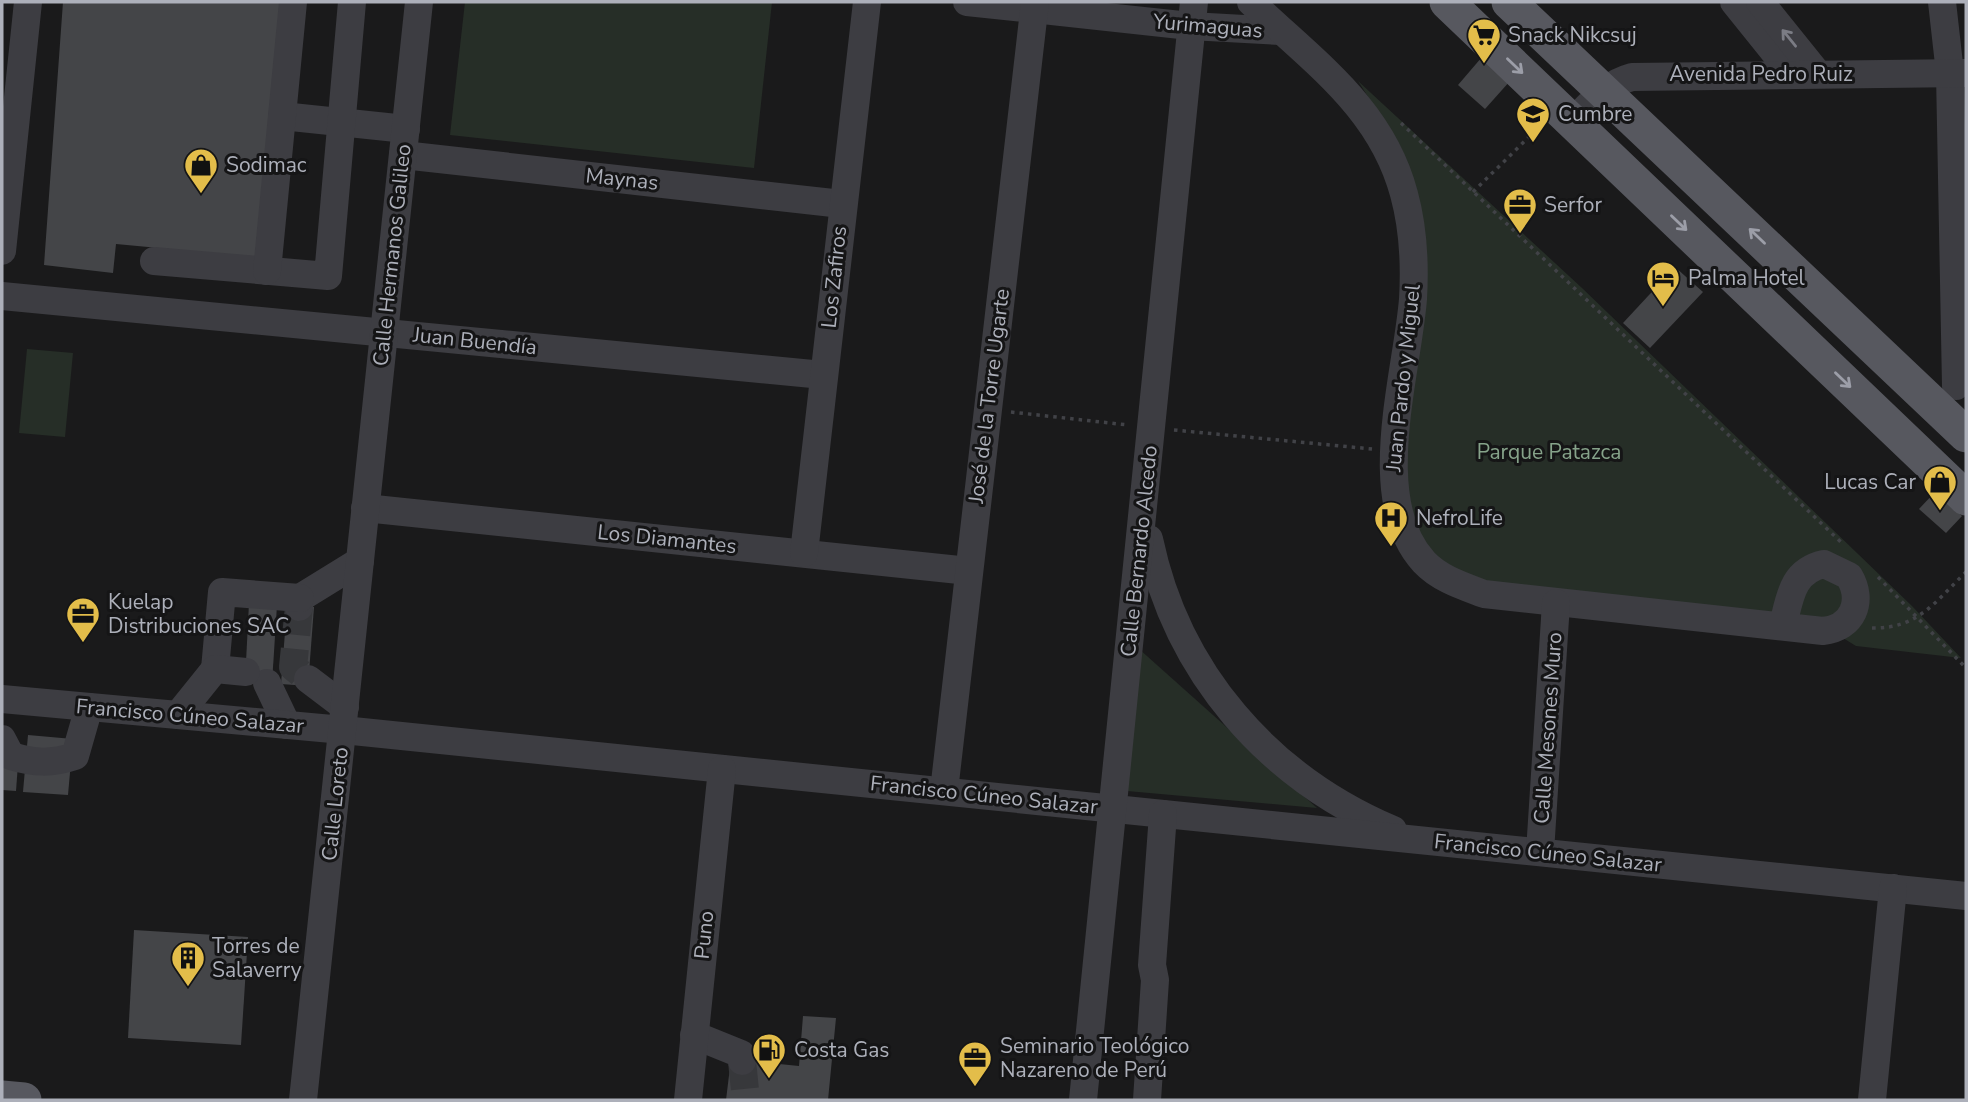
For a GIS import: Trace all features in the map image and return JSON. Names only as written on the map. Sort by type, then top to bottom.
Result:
[{"type":"main road","points":[[1447,2],[1966,498]]},
{"type":"main road","points":[[1509,2],[1603,90],[1952,392],[1966,435]]},
{"type":"main road","points":[[2,1098],[24,1100]]},
{"type":"street","points":[[2,250],[11,79],[28,2]]},
{"type":"street","points":[[267,271],[293,2]]},
{"type":"street","points":[[154,261],[328,276],[352,2]]},
{"type":"street","name":"Calle Hermanos Galileo","points":[[365,508],[419,2]]},
{"type":"street","name":"Los Zafiros","points":[[804,554],[867,2]]},
{"type":"street","name":"Yurimaguas","points":[[967,2],[1192,14],[1282,31]]},
{"type":"street","name":"Juan Pardo y Miguel","points":[[1251,2],[1337,79],[1370,121],[1389,151],[1404,193],[1413,238],[1413,298],[1392,477],[1397,513],[1411,544],[1425,563],[1452,583],[1484,594],[1823,631],[1842,626]]},
{"type":"street","points":[[1734,2],[1805,74]]},
{"type":"street","points":[[1760,2],[1805,74]]},
{"type":"street","points":[[1942,2],[1958,74],[1952,392]]},
{"type":"street","name":"José de la Torre Ugarte","points":[[944,791],[1034,5]]},
{"type":"street","name":"Calle Bernardo Alcedo","points":[[1083,1100],[1144,516],[1192,14]]},
{"type":"street","name":"Avenida Pedro Ruiz","points":[[1566,115],[1603,90],[1632,77],[1958,74]]},
{"type":"street","name":"Maynas","points":[[282,116],[342,122],[404,142],[842,204]]},
{"type":"street","name":"Juan Buendía","points":[[2,296],[823,375]]},
{"type":"street","name":"Los Diamantes","points":[[365,508],[969,571]]},
{"type":"street","name":"Calle Loreto","points":[[303,1100],[365,508]]},
{"type":"street","points":[[1144,516],[1155,570],[1174,622],[1200,671],[1233,716],[1272,755],[1315,789],[1364,818],[1415,840]]},
{"type":"street","points":[[178,715],[215,669],[222,592],[299,602],[360,561]]},
{"type":"street","points":[[1783,625],[1795,582],[1812,567],[1824,564],[1849,576],[1857,594],[1856,606],[1842,626]]},
{"type":"street","name":"Calle Mesones Muro","points":[[1540,852],[1556,603]]},
{"type":"street","points":[[215,669],[267,674],[287,725]]},
{"type":"street","points":[[309,679],[344,719]]},
{"type":"street","name":"Francisco Cúneo Salazar","points":[[2,699],[287,725],[344,719],[722,769],[1966,896]]},
{"type":"street","points":[[2,739],[11,756],[29,762],[54,763],[75,756],[89,707]]},
{"type":"street","name":"Puno","points":[[688,1100],[722,769]]},
{"type":"street","points":[[1147,1100],[1155,980],[1152,965],[1163,814]]},
{"type":"street","points":[[1872,1100],[1893,888]]},
{"type":"street","points":[[694,1035],[741,1054],[742,1061]]},
{"type":"path","points":[[1473,192],[1566,115]]},
{"type":"path","points":[[1395,117],[1849,550]]},
{"type":"path","points":[[988,410],[1394,452]]},
{"type":"path","points":[[1870,569],[1920,617],[1966,668]]},
{"type":"path","points":[[1842,626],[1887,628],[1907,625],[1920,617],[1966,572]]},
{"type":"green space","points":[[465,2],[772,2],[754,168],[450,135]]},
{"type":"green space","name":"Parque Patazca","points":[[1358,81],[1582,288],[1912,606],[1961,658],[1856,646],[1817,622],[1497,588],[1459,575],[1436,557],[1414,526],[1403,492],[1415,358],[1383,120]]},
{"type":"green space","points":[[27,349],[73,353],[65,437],[19,433]]},
{"type":"green space","points":[[1138,648],[1317,808],[1127,791]]},
{"type":"building","points":[[63,2],[280,2],[255,257],[116,244],[113,273],[44,265]]},
{"type":"building","points":[[1482,57],[1510,81],[1485,109],[1458,85]]},
{"type":"building","name":"Palma Hotel","points":[[1675,267],[1703,292],[1650,348],[1623,323]]},
{"type":"building","name":"Lucas Car","points":[[1935,492],[1962,516],[1946,533],[1919,509]]},
{"type":"building","points":[[249,603],[277,605],[272,683],[245,682]]},
{"type":"building","points":[[287,606],[314,607],[308,686],[281,684]]},
{"type":"building","points":[[28,735],[73,739],[68,795],[23,792]]},
{"type":"building","points":[[2,763],[18,764],[16,791],[2,790]]},
{"type":"building","name":"Torres de Salaverry","points":[[134,930],[248,937],[241,1045],[128,1038]]},
{"type":"building","points":[[803,1016],[836,1018],[828,1100],[726,1100],[731,1059],[799,1066]]},
{"type":"tunnel","points":[[299,607],[293,667],[308,679]]},
{"type":"tunnel","points":[[742,1061],[746,1100]]},
{"type":"place","name":"Snack Nikcsuj","points":[[1484,65]]},
{"type":"place","name":"Cumbre","points":[[1533,144]]},
{"type":"place","name":"Sodimac","points":[[201,195]]},
{"type":"place","name":"Serfor","points":[[1520,235]]},
{"type":"place","name":"Palma Hotel","points":[[1663,308]]},
{"type":"place","name":"Lucas Car","points":[[1940,512]]},
{"type":"place","name":"NefroLife","points":[[1391,548]]},
{"type":"place","name":"Kuelap Distribuciones SAC","points":[[83,644]]},
{"type":"place","name":"Torres de Salaverry","points":[[188,988]]},
{"type":"place","name":"Costa Gas","points":[[769,1080]]},
{"type":"place","name":"Seminario Teológico Nazareno de Perú","points":[[975,1088]]}]
